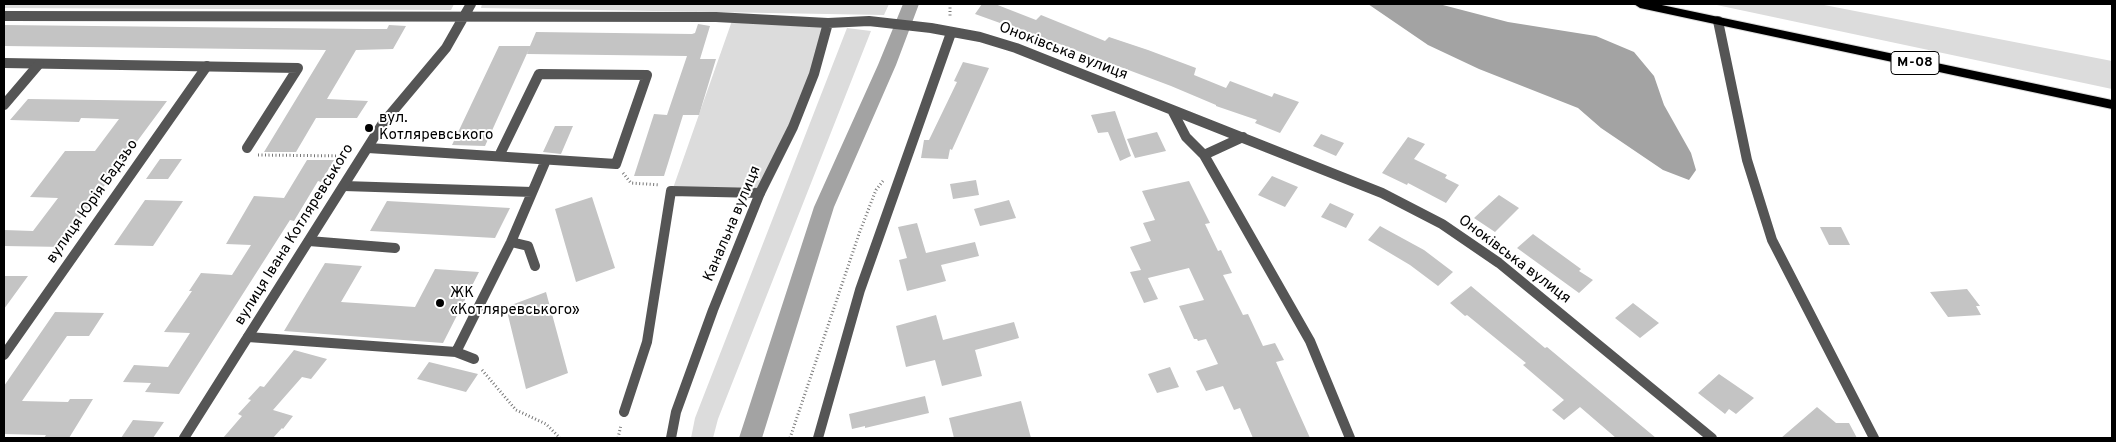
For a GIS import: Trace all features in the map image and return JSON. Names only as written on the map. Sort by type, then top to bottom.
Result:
[{"type":"highway","name":"М-08","points":[[1640,4],[2112,105]]},
{"type":"street","name":"вулиця Івана Котляревського","points":[[184,438],[383,123],[446,48],[466,16],[471,4]]},
{"type":"street","name":"Оноківська вулиця","points":[[4,16],[716,17],[828,23],[869,21],[931,28],[980,37],[1016,48],[1382,193],[1448,229],[1499,263],[1712,438]]},
{"type":"street","points":[[1718,21],[1747,160],[1772,240],[1874,438]]},
{"type":"street","name":"Канальна вулиця","points":[[671,438],[676,412],[710,319],[760,193],[793,127],[814,74],[828,23]]},
{"type":"street","points":[[818,438],[832,382],[860,290],[951,33]]},
{"type":"street","points":[[4,63],[298,68],[247,148]]},
{"type":"street","points":[[4,105],[39,64]]},
{"type":"street","name":"вулиця Юрія Бадзьо","points":[[4,355],[207,66]]},
{"type":"street","points":[[365,152],[499,156],[616,164],[647,75],[539,74],[499,156]]},
{"type":"street","points":[[1172,110],[1186,136],[1204,155],[1310,340],[1350,438]]},
{"type":"street","points":[[1204,155],[1243,137]]},
{"type":"street","points":[[456,352],[511,242],[546,160]]},
{"type":"street","points":[[344,186],[532,192]]},
{"type":"street","points":[[624,412],[646,342],[672,190],[760,193]]},
{"type":"street","points":[[309,241],[395,248]]},
{"type":"street","points":[[511,242],[528,246],[536,266]]},
{"type":"street","points":[[248,337],[456,352],[474,359]]},
{"type":"path","points":[[247,148],[256,155],[365,152]]},
{"type":"path","points":[[616,164],[631,183],[657,183],[672,190]]},
{"type":"path","points":[[790,438],[876,190],[892,170],[903,167]]},
{"type":"path","points":[[474,359],[516,410],[546,424],[560,438]]},
{"type":"shaded area","points":[[4,4],[454,4],[451,10],[4,8]]},
{"type":"shaded area","points":[[482,4],[889,4],[884,15],[481,8]]},
{"type":"shaded area","points":[[1368,4],[1439,4],[1508,22],[1596,36],[1634,52],[1654,76],[1664,105],[1691,153],[1696,170],[1689,180],[1663,170],[1601,128],[1578,108],[1479,69],[1428,45]]},
{"type":"shaded area","points":[[1712,4],[1819,4],[2112,61],[2112,89]]},
{"type":"shaded area","points":[[733,18],[828,23],[814,74],[760,193],[672,191]]},
{"type":"shaded area","points":[[847,28],[871,31],[718,419],[713,438],[691,438],[695,418]]},
{"type":"building","points":[[982,4],[995,4],[1036,20],[1041,15],[1105,41],[1109,37],[1148,50],[1196,68],[1194,75],[1226,88],[1230,81],[1272,97],[1274,93],[1299,102],[1280,133],[1255,123],[1257,120],[1216,106],[1171,86],[975,14]]},
{"type":"building","points":[[698,24],[710,26],[700,59],[716,59],[699,115],[683,115],[664,176],[634,176],[654,114],[667,115],[687,56],[527,54],[529,49],[485,146],[452,145],[499,46],[530,46],[536,32],[692,34],[695,33]]},
{"type":"building","points":[[4,25],[365,29],[387,29],[389,25],[406,26],[393,49],[356,50],[327,99],[368,101],[357,118],[316,118],[296,152],[264,152],[326,50],[4,46]]},
{"type":"building","points":[[963,62],[989,68],[952,150],[950,149],[948,159],[921,158],[924,140],[929,140],[957,82],[954,81]]},
{"type":"building","points":[[28,99],[167,101],[70,232],[77,232],[66,247],[4,246],[4,230],[33,231],[58,198],[30,197],[65,151],[95,151],[119,119],[81,118],[79,122],[10,120]]},
{"type":"building","points":[[1115,111],[1131,156],[1120,161],[1108,132],[1098,133],[1091,115]]},
{"type":"building","points":[[555,126],[573,126],[561,154],[543,152]]},
{"type":"building","points":[[1157,132],[1166,151],[1135,158],[1127,139]]},
{"type":"building","points":[[1321,134],[1344,143],[1336,156],[1313,146]]},
{"type":"building","points":[[1408,137],[1425,144],[1414,159],[1447,175],[1445,178],[1459,185],[1446,203],[1408,183],[1407,185],[1382,173]]},
{"type":"building","points":[[160,159],[182,159],[168,179],[146,179]]},
{"type":"building","points":[[307,160],[334,160],[321,182],[318,181],[294,221],[290,220],[179,394],[145,392],[151,383],[123,382],[134,365],[168,367],[190,333],[164,332],[192,291],[189,291],[201,273],[232,275],[251,245],[226,244],[254,196],[284,198]]},
{"type":"building","points":[[1272,176],[1298,187],[1285,207],[1258,195]]},
{"type":"building","points":[[976,180],[979,195],[953,199],[950,184]]},
{"type":"building","points":[[1189,181],[1210,223],[1205,224],[1218,251],[1221,250],[1232,273],[1223,275],[1243,315],[1248,314],[1263,346],[1275,343],[1284,360],[1276,362],[1310,438],[1253,438],[1240,408],[1234,410],[1223,386],[1206,391],[1196,371],[1218,364],[1206,339],[1198,341],[1194,339],[1179,306],[1204,300],[1189,268],[1148,278],[1158,299],[1144,303],[1130,272],[1141,270],[1130,247],[1151,241],[1143,223],[1155,220],[1142,191]]},
{"type":"building","points":[[1499,195],[1519,208],[1495,232],[1474,218]]},
{"type":"building","points":[[592,197],[615,268],[576,282],[555,209]]},
{"type":"building","points":[[145,200],[183,201],[153,246],[114,245]]},
{"type":"building","points":[[1009,200],[1016,218],[980,226],[974,209]]},
{"type":"building","points":[[387,201],[510,208],[495,238],[370,231]]},
{"type":"building","points":[[1330,203],[1354,214],[1346,228],[1321,217]]},
{"type":"building","points":[[917,223],[926,253],[975,242],[979,256],[941,265],[946,281],[907,291],[899,260],[907,258],[898,227]]},
{"type":"building","points":[[1380,226],[1424,250],[1453,272],[1438,286],[1410,265],[1368,240]]},
{"type":"building","points":[[1820,227],[1841,227],[1850,245],[1829,245]]},
{"type":"building","points":[[1533,234],[1593,280],[1579,293],[1517,248]]},
{"type":"building","name":"ЖК «Котляревського»","points":[[325,263],[362,266],[341,302],[415,307],[435,269],[479,272],[443,343],[284,331]]},
{"type":"building","points":[[4,276],[28,276],[4,309]]},
{"type":"building","points":[[1471,286],[1656,438],[1616,438],[1580,407],[1564,420],[1552,410],[1564,400],[1523,365],[1526,363],[1450,303]]},
{"type":"building","points":[[1967,289],[1980,306],[1976,306],[1981,315],[1948,317],[1930,292]]},
{"type":"building","points":[[546,292],[568,373],[526,389],[506,307]]},
{"type":"building","points":[[1633,303],[1659,323],[1640,338],[1615,318]]},
{"type":"building","points":[[55,312],[104,313],[89,336],[67,336],[22,401],[68,402],[70,399],[93,399],[69,438],[44,438],[46,435],[4,434],[4,386]]},
{"type":"building","points":[[936,315],[943,340],[1014,322],[1019,338],[975,350],[982,376],[942,386],[935,360],[906,367],[896,326]]},
{"type":"building","points":[[294,350],[327,359],[311,379],[302,377],[273,410],[293,416],[283,429],[273,438],[223,438],[242,416],[238,414],[251,400],[248,399],[260,386],[264,387]]},
{"type":"building","points":[[429,362],[478,374],[466,392],[417,379]]},
{"type":"building","points":[[1170,367],[1179,387],[1157,393],[1148,374]]},
{"type":"building","points":[[1719,374],[1754,398],[1736,414],[1729,409],[1725,414],[1698,393]]},
{"type":"building","points":[[925,396],[929,413],[865,428],[865,426],[852,429],[849,414]]},
{"type":"building","points":[[1021,401],[1031,438],[954,438],[949,418]]},
{"type":"building","points":[[1817,407],[1836,423],[1849,423],[1857,438],[1781,438]]},
{"type":"building","points":[[133,420],[164,422],[153,438],[121,438]]},
{"type":"waterway","points":[[750,438],[824,207],[887,65],[911,4]]},
{"type":"place","name":"вул. Котляревського","points":[[369,128]]},
{"type":"place","name":"ЖК «Котляревського»","points":[[440,303]]}]
